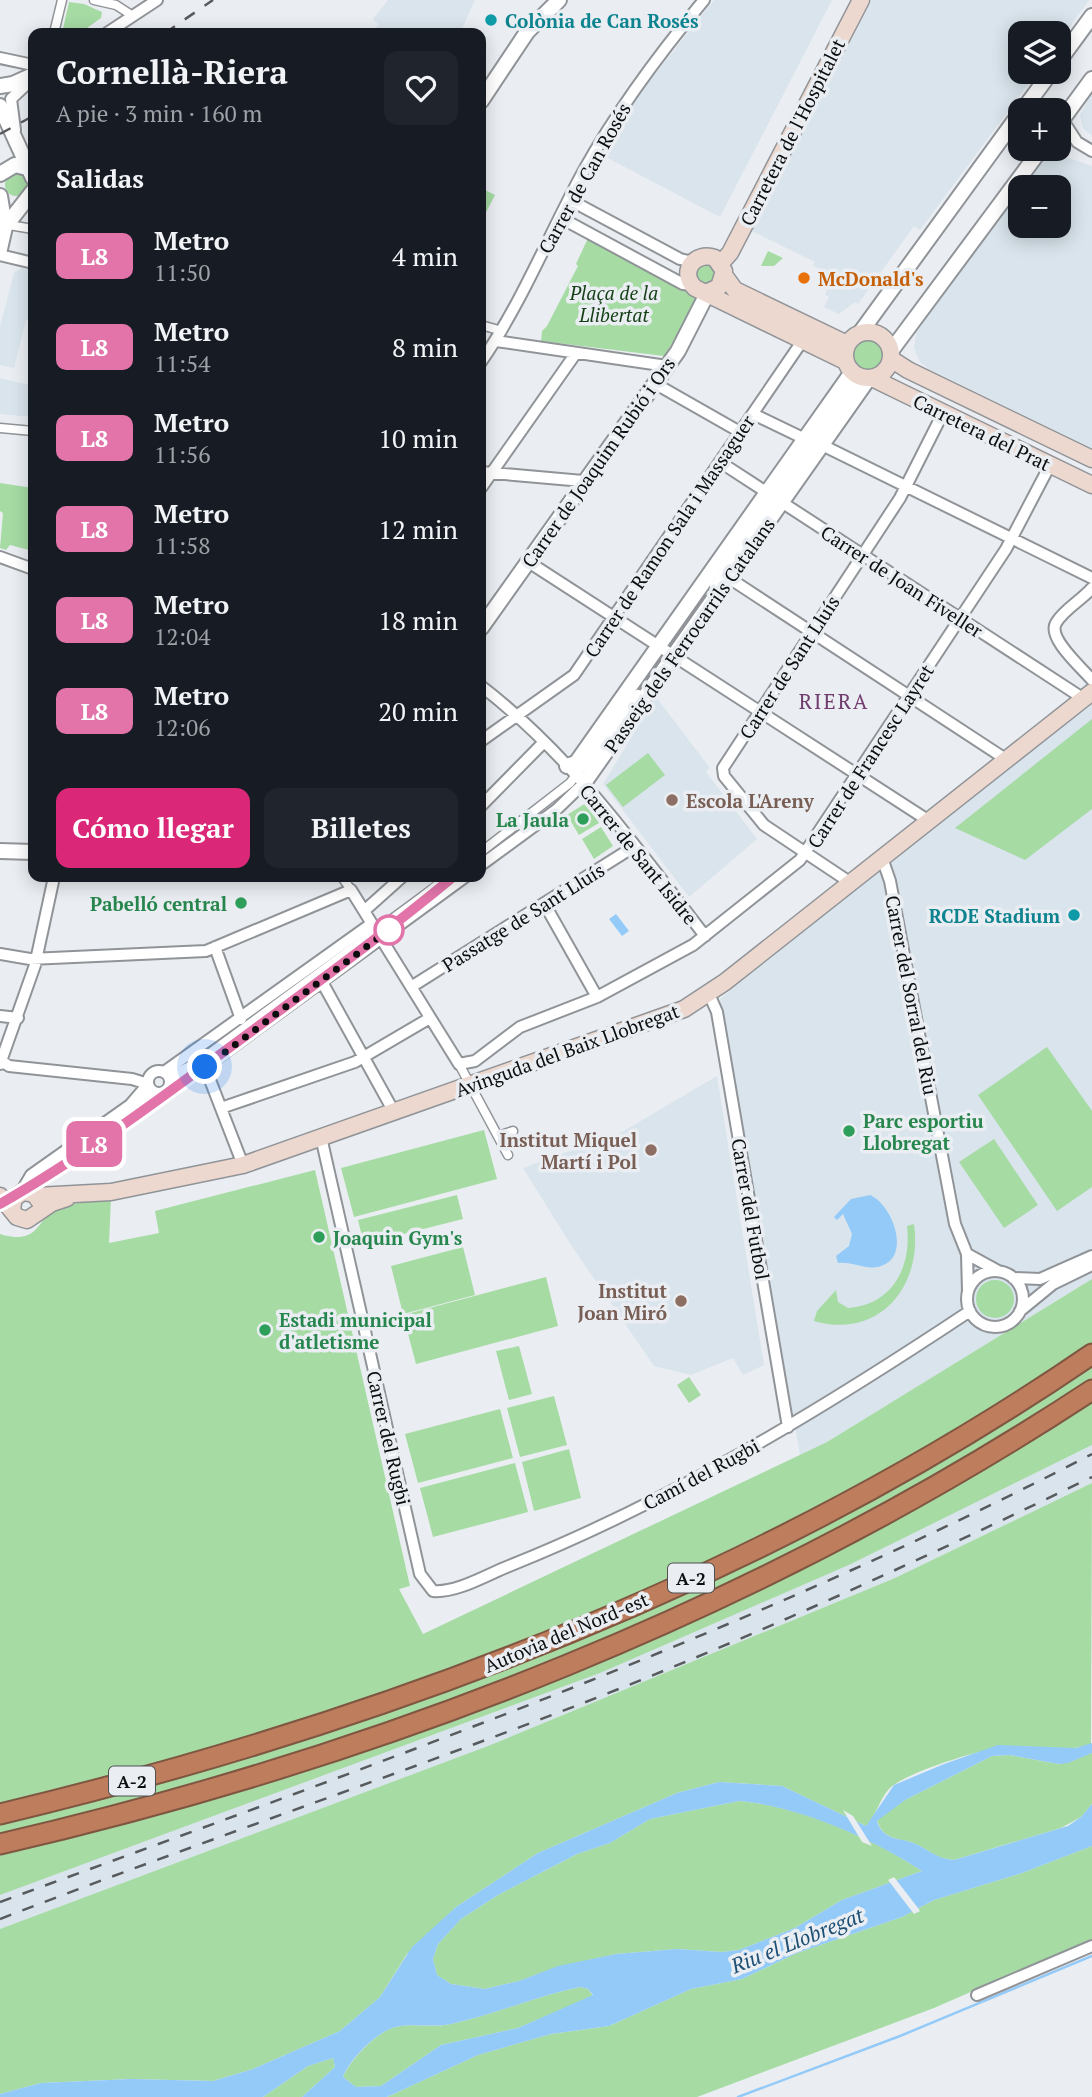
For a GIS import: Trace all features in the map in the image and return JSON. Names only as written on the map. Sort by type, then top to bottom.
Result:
[{"type":"highway","name":"Autovia del Nord-est","points":[[0,1814],[144,1778],[296,1733],[506,1659],[691,1578],[802,1525],[900,1473],[1092,1354]]},
{"type":"highway","name":"Autovia del Nord-est","points":[[0,1844],[78,1826],[283,1768],[507,1689],[676,1618],[852,1532],[954,1475],[1092,1390]]},
{"type":"main road","name":"Carretera de l'Hospitalet","points":[[723,269],[861,0]]},
{"type":"main road","points":[[723,269],[719,287],[708,292],[692,285],[687,271],[693,261],[708,256],[723,269],[735,290],[853,339],[871,332],[881,336],[891,355],[885,371],[859,374],[853,339]]},
{"type":"main road","name":"Carretera del Prat","points":[[708,292],[803,340],[859,374],[1092,485]]},
{"type":"main road","name":"Carretera del Prat","points":[[891,355],[908,370],[1092,459]]},
{"type":"main road","name":"Avinguda del Baix Llobregat","points":[[0,1189],[27,1200],[111,1192],[243,1165],[684,1009],[709,994],[1088,696]]},
{"type":"main road","points":[[0,1196],[27,1200]]},
{"type":"street","points":[[55,28],[62,0]]},
{"type":"street","points":[[94,0],[116,5],[133,16]]},
{"type":"street","points":[[115,28],[157,0]]},
{"type":"street","points":[[486,94],[527,32],[559,0]]},
{"type":"street","name":"Carrer de Can Rosés","points":[[486,355],[499,336],[625,102],[704,0]]},
{"type":"street","points":[[1071,45],[1092,16]]},
{"type":"street","points":[[0,58],[28,64]]},
{"type":"street","points":[[0,86],[28,79]]},
{"type":"street","points":[[1071,107],[1092,79]]},
{"type":"street","points":[[15,133],[11,99],[28,81]]},
{"type":"street","points":[[0,106],[15,133],[28,168]]},
{"type":"street","points":[[853,339],[1008,130]]},
{"type":"street","points":[[1071,135],[1092,151]]},
{"type":"street","points":[[0,156],[1,173],[15,165],[28,172]]},
{"type":"street","points":[[891,355],[1032,161]]},
{"type":"street","points":[[0,196],[10,202],[28,196]]},
{"type":"street","points":[[0,196],[7,226]]},
{"type":"street","points":[[0,249],[13,213],[28,197]]},
{"type":"street","points":[[570,200],[680,259],[693,261]]},
{"type":"street","points":[[561,218],[683,284],[692,285]]},
{"type":"street","points":[[7,226],[28,228]]},
{"type":"street","points":[[0,255],[28,262]]},
{"type":"street","name":"Carrer de Joaquim Rubió i Ors","points":[[486,621],[667,366],[708,292]]},
{"type":"street","points":[[486,328],[499,336],[576,353],[667,366]]},
{"type":"street","name":"Carrer de Ramon Sala i Massaguer","points":[[486,737],[574,675],[803,340]]},
{"type":"street","points":[[487,472],[576,353]]},
{"type":"street","name":"Passeig dels Ferrocarrils Catalans","points":[[486,848],[557,795],[576,775],[576,763],[729,578],[805,439],[859,374]]},
{"type":"street","name":"Passeig dels Ferrocarrils Catalans","points":[[774,498],[822,445],[859,374]]},
{"type":"street","name":"Passeig dels Ferrocarrils Catalans","points":[[486,861],[556,810],[576,775],[667,651],[859,374]]},
{"type":"street","points":[[654,383],[740,432]]},
{"type":"street","name":"Carrer de Sant Lluís","points":[[851,883],[764,825],[724,776],[723,768],[907,487],[943,413]]},
{"type":"street","points":[[753,414],[805,439]]},
{"type":"street","points":[[0,428],[28,431]]},
{"type":"street","points":[[822,445],[1092,578]]},
{"type":"street","name":"Carrer de Joan Fiveller","points":[[720,462],[960,619],[1088,696]]},
{"type":"street","name":"Carrer de Francesc Layret","points":[[475,1061],[520,1027],[597,996],[705,936],[806,853],[1013,538],[1050,465]]},
{"type":"street","points":[[487,472],[583,481]]},
{"type":"street","points":[[0,557],[28,567]]},
{"type":"street","points":[[527,561],[929,821]]},
{"type":"street","points":[[729,578],[1007,760]]},
{"type":"street","points":[[1092,588],[1058,621],[1054,630],[1056,639],[1092,680]]},
{"type":"street","name":"Carrer de Sant Isidre","points":[[486,691],[518,715],[576,775],[705,936]]},
{"type":"street","points":[[486,801],[544,742]]},
{"type":"street","name":"Passatge de Sant Lluís","points":[[411,987],[635,846]]},
{"type":"street","points":[[0,851],[28,852]]},
{"type":"street","name":"Carrer del Sorral del Riu","points":[[882,858],[890,881],[955,1224],[967,1254],[968,1291]]},
{"type":"street","points":[[53,882],[37,958],[1,1062],[9,1066],[132,1079],[148,1084],[157,1093]]},
{"type":"street","points":[[345,882],[458,1063],[509,1155]]},
{"type":"street","points":[[363,911],[396,882]]},
{"type":"street","points":[[169,1077],[199,1061],[442,882]]},
{"type":"street","points":[[27,1200],[38,1172],[130,1105],[165,1092],[169,1077],[241,1019],[457,882]]},
{"type":"street","points":[[0,954],[37,958],[206,951],[351,890]]},
{"type":"street","points":[[544,904],[597,996]]},
{"type":"street","points":[[130,1105],[148,1084],[153,1073],[169,1077],[205,1067],[322,982],[376,931]]},
{"type":"street","points":[[215,947],[241,1019]]},
{"type":"street","points":[[322,982],[394,1112]]},
{"type":"street","name":"Carrer del Futbol","points":[[709,994],[717,1012],[788,1427]]},
{"type":"street","points":[[0,1016],[18,1018]]},
{"type":"street","points":[[221,1108],[364,1057],[430,1018]]},
{"type":"street","points":[[458,1063],[475,1061],[490,1078]]},
{"type":"street","points":[[205,1067],[243,1165]]},
{"type":"street","points":[[498,1136],[513,1131]]},
{"type":"street","name":"Carrer del Rugbi","points":[[321,1137],[420,1574]]},
{"type":"street","points":[[967,1254],[1013,1278],[1040,1279],[1092,1256]]},
{"type":"street","points":[[1000,1272],[982,1275],[968,1291],[970,1311],[980,1323],[997,1327],[1011,1322],[1047,1288],[1092,1265]]},
{"type":"street","points":[[1013,1278],[1022,1294],[1020,1311]]},
{"type":"street","name":"Camí del Rugbi","points":[[420,1574],[428,1587],[440,1591],[519,1562],[655,1499],[788,1427],[970,1311]]},
{"type":"street","points":[[977,1995],[1092,1945]]},
{"type":"shaded area","points":[[388,0],[475,0],[462,28],[375,28],[379,25],[373,19]]},
{"type":"shaded area","points":[[714,0],[832,0],[720,217],[602,155],[636,98]]},
{"type":"shaded area","points":[[872,0],[1089,0],[1071,25],[1071,21],[1008,21],[1008,84],[1028,84],[1018,98],[1008,98],[1008,111],[920,230],[914,226],[858,304],[855,302],[839,314],[824,307],[829,297],[825,295],[833,275],[813,266],[815,262],[752,231]]},
{"type":"shaded area","points":[[1092,93],[1092,136],[1083,128],[1080,115]]},
{"type":"shaded area","points":[[1071,159],[1092,166],[1092,448],[929,369],[920,362],[914,348],[916,333],[1008,206],[1008,238],[1071,238],[1071,175],[1031,175],[1042,161],[1071,161]]},
{"type":"shaded area","points":[[22,268],[28,270],[28,320],[14,368],[0,365],[0,327],[14,273]]},
{"type":"shaded area","points":[[0,378],[28,385],[28,417],[0,414]]},
{"type":"shaded area","points":[[1092,695],[1092,1279],[827,1442],[800,1455],[720,999]]},
{"type":"shaded area","name":"Escola L'Areny","points":[[656,697],[710,768],[706,772],[757,839],[689,897],[603,784]]},
{"type":"shaded area","points":[[717,1076],[764,1365],[743,1375],[733,1358],[691,1375],[654,1366],[571,1245],[523,1168],[622,1132]]},
{"type":"shaded area","points":[[1092,1445],[1092,1483],[895,1578],[488,1746],[0,1929],[0,1895],[600,1673],[851,1564]]},
{"type":"green space","points":[[69,2],[84,4],[102,12],[101,18],[87,28],[63,28]]},
{"type":"green space","points":[[12,174],[20,174],[27,181],[27,189],[20,196],[12,196],[5,189],[5,181]]},
{"type":"green space","points":[[486,190],[495,195],[486,212]]},
{"type":"green space","name":"Plaça de la Llibertat","points":[[589,236],[699,295],[700,299],[664,356],[541,341],[542,331],[578,266],[576,264]]},
{"type":"green space","points":[[768,251],[783,258],[774,266],[761,266]]},
{"type":"green space","points":[[707,263],[714,266],[717,273],[714,280],[707,283],[700,280],[697,273],[700,266]]},
{"type":"green space","points":[[868,339],[879,344],[884,355],[879,366],[868,371],[857,366],[852,355],[857,344]]},
{"type":"green space","points":[[0,483],[28,487],[28,550],[10,545],[6,550],[0,548],[3,513],[0,511]]},
{"type":"green space","points":[[1092,719],[1092,809],[1025,860],[955,828]]},
{"type":"green space","points":[[648,753],[665,775],[623,807],[606,785]]},
{"type":"green space","name":"La Jaula","points":[[586,803],[599,823],[579,835],[567,815]]},
{"type":"green space","points":[[601,827],[613,846],[594,859],[582,839]]},
{"type":"green space","points":[[1047,1047],[1092,1111],[1092,1187],[1057,1211],[978,1095]]},
{"type":"green space","points":[[484,1130],[497,1179],[354,1217],[341,1168]]},
{"type":"green space","points":[[994,1139],[1038,1205],[1004,1228],[959,1162]]},
{"type":"green space","points":[[315,1170],[410,1586],[399,1589],[423,1634],[827,1442],[1092,1279],[1092,1445],[851,1564],[600,1673],[0,1895],[0,1234],[24,1236],[61,1207],[111,1198],[109,1243],[159,1233],[155,1211]]},
{"type":"green space","points":[[457,1195],[463,1219],[364,1244],[358,1220]]},
{"type":"green space","points":[[914,1224],[915,1247],[911,1268],[892,1303],[877,1315],[858,1323],[837,1325],[814,1321],[817,1311],[836,1290],[838,1302],[848,1308],[877,1300],[888,1291],[902,1269],[908,1241],[907,1226]]},
{"type":"green space","points":[[463,1247],[475,1295],[403,1314],[391,1266]]},
{"type":"green space","points":[[546,1277],[558,1326],[416,1364],[403,1315]]},
{"type":"green space","points":[[995,1280],[1009,1285],[1014,1299],[1009,1313],[995,1318],[981,1313],[976,1299],[981,1285]]},
{"type":"green space","points":[[519,1346],[532,1394],[509,1400],[496,1351]]},
{"type":"green space","points":[[689,1377],[701,1395],[689,1403],[677,1385]]},
{"type":"green space","points":[[554,1396],[567,1445],[520,1457],[507,1408]]},
{"type":"green space","points":[[500,1409],[513,1458],[418,1483],[405,1434]]},
{"type":"green space","points":[[569,1449],[581,1498],[534,1511],[522,1462]]},
{"type":"green space","points":[[515,1463],[528,1512],[433,1537],[420,1488]]},
{"type":"green space","points":[[1092,1483],[1091,1744],[1064,1749],[1004,1747],[930,1768],[898,1782],[889,1789],[866,1826],[782,1786],[719,1782],[677,1793],[538,1853],[456,1907],[407,1954],[380,1997],[340,2031],[253,2069],[213,2081],[131,2079],[41,2083],[0,2094],[0,1929],[488,1746],[895,1578]]},
{"type":"green space","points":[[1092,1753],[1092,1804],[1081,1817],[1061,1828],[954,1860],[939,1857],[918,1845],[893,1838],[884,1832],[877,1820],[905,1800],[992,1756],[1009,1755],[1059,1764]]},
{"type":"green space","points":[[739,1801],[786,1809],[834,1826],[881,1847],[922,1871],[842,1900],[795,1928],[739,1950],[722,1952],[677,1949],[616,1954],[558,1967],[519,1981],[485,1989],[451,1984],[437,1975],[433,1959],[438,1944],[461,1919],[498,1895],[577,1854],[610,1843],[650,1819]]},
{"type":"green space","points":[[1092,1846],[1092,1939],[934,2008],[697,2097],[387,2097],[478,2055],[551,2034],[609,2026],[691,1989],[742,1979],[797,1953],[902,1917],[934,1900],[1022,1873]]},
{"type":"green space","points":[[580,1987],[588,1989],[593,1996],[518,2028],[441,2045],[381,2086],[356,2087],[343,2077],[364,2048],[392,2028],[451,2024]]},
{"type":"green space","points":[[333,2058],[335,2067],[302,2097],[263,2097],[308,2066]]},
{"type":"water","points":[[616,914],[629,931],[622,936],[609,919]]},
{"type":"water","points":[[870,1195],[885,1208],[891,1219],[897,1242],[895,1252],[890,1260],[876,1267],[838,1263],[836,1256],[849,1246],[852,1234],[843,1214],[837,1220],[834,1217],[851,1199]]},
{"type":"water","name":"Riu el Llobregat","points":[[1092,1743],[1092,1753],[1059,1764],[1009,1755],[992,1756],[905,1800],[877,1821],[888,1836],[918,1845],[939,1857],[954,1860],[1068,1826],[1081,1817],[1092,1804],[1092,1846],[1022,1873],[934,1900],[902,1917],[797,1953],[742,1979],[691,1989],[609,2026],[551,2034],[478,2055],[387,2097],[302,2097],[335,2067],[333,2058],[308,2066],[263,2097],[0,2097],[0,2094],[41,2083],[131,2079],[213,2081],[253,2069],[340,2031],[380,1997],[412,1947],[456,1907],[538,1853],[677,1793],[719,1782],[782,1786],[866,1826],[894,1785],[944,1764],[998,1745],[1076,1748]],"holes":[[[739,1801],[785,1809],[834,1826],[881,1847],[922,1871],[842,1900],[795,1928],[739,1950],[722,1952],[677,1949],[616,1954],[558,1966],[519,1981],[485,1989],[451,1984],[437,1975],[433,1959],[438,1944],[461,1919],[498,1895],[577,1854],[610,1843],[650,1819]],[[580,1987],[588,1989],[593,1995],[518,2028],[441,2045],[381,2086],[356,2087],[343,2077],[363,2048],[392,2028],[451,2024]]]},
{"type":"pier","points":[[843,1810],[853,1816],[872,1846],[862,1842]]},
{"type":"pier","points":[[894,1877],[920,1911],[914,1914],[888,1880]]},
{"type":"waterway","points":[[738,2097],[900,2036],[1092,1956]]},
{"type":"railway","points":[[172,28],[213,0]]},
{"type":"railway","points":[[0,134],[28,119]]},
{"type":"railway","points":[[0,1902],[416,1748],[690,1640],[826,1582],[960,1520],[1092,1454]]},
{"type":"railway","points":[[0,1919],[643,1679],[837,1596],[1092,1477]]},
{"type":"metro line","name":"L8","points":[[0,1204],[49,1176],[165,1096],[388,930],[447,882]]},
{"type":"place","name":"Colònia de Can Rosés","points":[[491,20]]},
{"type":"place","name":"McDonald's","points":[[804,278]]},
{"type":"place","name":"Escola L'Areny","points":[[672,800]]},
{"type":"place","name":"La Jaula","points":[[583,819]]},
{"type":"place","name":"Pabelló central","points":[[241,903]]},
{"type":"place","name":"RCDE Stadium","points":[[1074,915]]},
{"type":"place","name":"Parc esportiu Llobregat","points":[[849,1131]]},
{"type":"place","name":"Institut Miquel Martí i Pol","points":[[651,1150]]},
{"type":"place","name":"Joaquin Gym's","points":[[319,1237]]},
{"type":"place","name":"Institut Joan Miró","points":[[681,1301]]},
{"type":"place","name":"Estadi municipal d'atletisme","points":[[265,1330]]},
{"type":"district","name":"RIERA","points":[[834,701]]},
{"type":"route","points":[[205,1067],[391,931],[389,930]]}]
